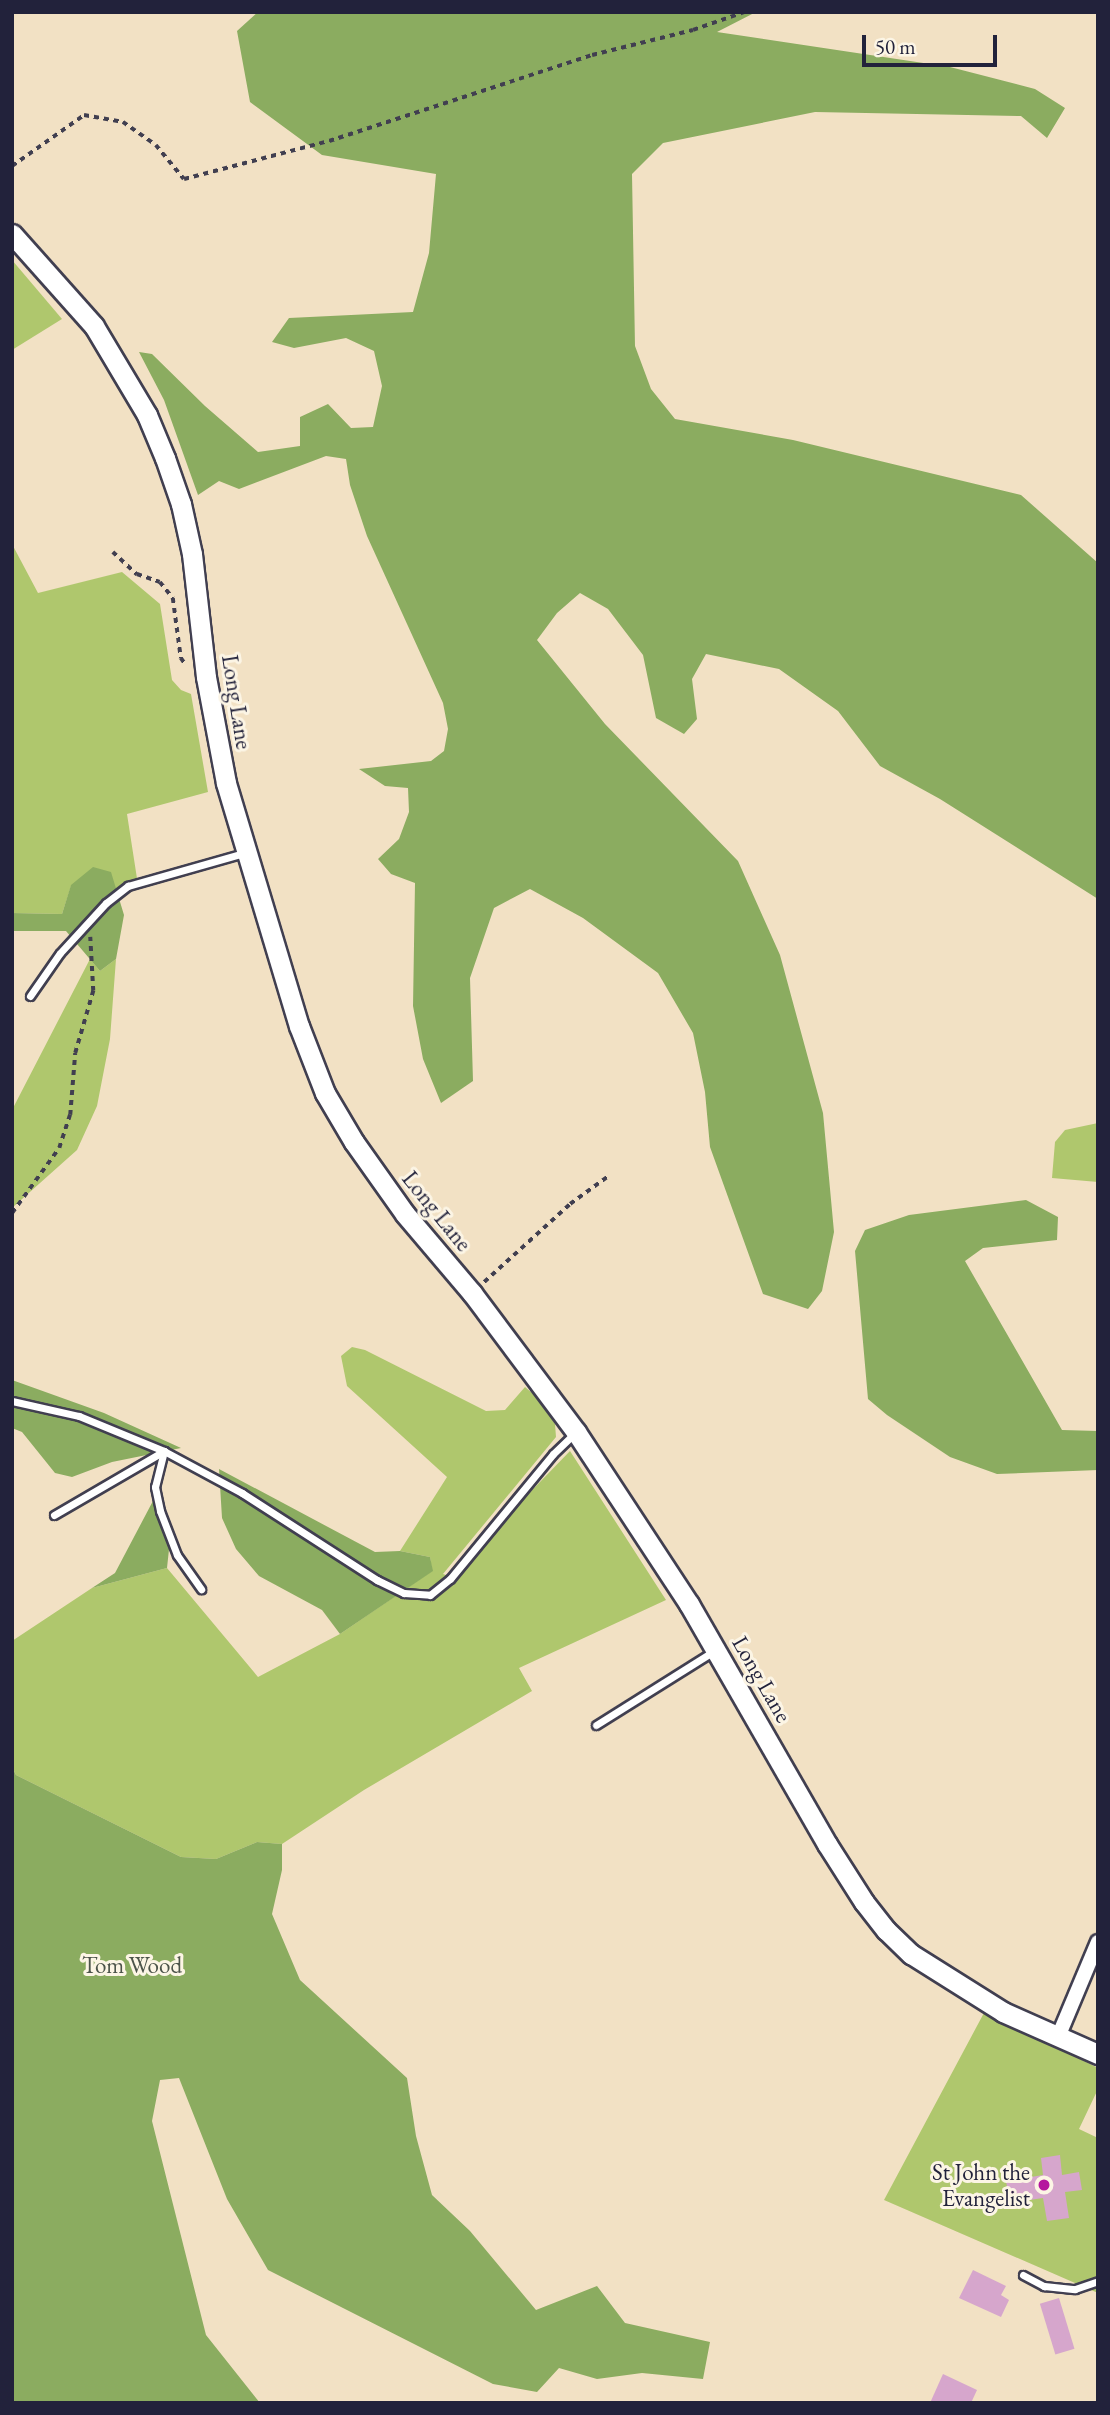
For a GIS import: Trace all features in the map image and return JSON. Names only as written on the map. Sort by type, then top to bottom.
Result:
[{"type":"street","name":"Long Lane","points":[[12,234],[93,327],[147,415],[181,504],[192,554],[206,677],[226,783],[299,1026],[325,1093],[354,1142],[405,1214],[472,1293],[576,1432],[716,1650],[863,1902],[911,1954],[965,1989],[1003,2012],[1098,2054]]},
{"type":"street","points":[[1058,2037],[1098,1942]]},
{"type":"lane","points":[[30,996],[60,953],[89,921],[128,886],[247,852]]},
{"type":"lane","points":[[12,1401],[79,1416],[164,1451],[242,1493],[376,1580],[416,1596],[430,1595],[450,1579],[553,1454],[576,1432]]},
{"type":"lane","points":[[54,1516],[164,1451]]},
{"type":"lane","points":[[164,1451],[155,1487],[160,1511],[177,1555],[201,1588]]},
{"type":"lane","points":[[596,1725],[716,1650]]},
{"type":"lane","points":[[1023,2275],[1044,2286],[1075,2289],[1098,2281]]},
{"type":"path","points":[[12,166],[84,115],[123,122],[156,145],[184,179],[329,141],[592,55],[693,30],[744,12]]},
{"type":"path","points":[[113,552],[137,574],[160,582],[173,598],[181,658],[191,674],[206,677]]},
{"type":"path","points":[[12,1213],[59,1148],[70,1115],[75,1053],[93,991],[89,921]]},
{"type":"path","points":[[472,1293],[570,1204],[607,1177]]},
{"type":"green space","points":[[258,12],[756,12],[717,32],[950,67],[1035,89],[1065,108],[1047,138],[1021,116],[815,112],[663,143],[632,174],[635,346],[651,389],[675,419],[793,440],[1021,495],[1098,563],[1098,899],[940,799],[880,766],[838,711],[779,669],[706,654],[692,679],[697,719],[684,734],[656,718],[643,655],[608,609],[580,593],[557,613],[537,640],[605,724],[738,861],[780,955],[823,1113],[834,1232],[822,1291],[808,1309],[763,1294],[710,1147],[705,1092],[693,1033],[658,973],[583,918],[530,889],[494,908],[470,978],[473,1081],[441,1103],[423,1059],[413,1006],[415,883],[391,874],[378,859],[399,839],[409,812],[408,788],[385,786],[359,769],[431,761],[444,751],[448,729],[443,703],[367,536],[350,485],[346,459],[326,456],[239,489],[219,481],[198,495],[164,400],[139,352],[152,354],[205,406],[258,452],[300,446],[300,417],[328,404],[351,428],[373,427],[382,386],[374,351],[346,338],[294,348],[272,342],[289,318],[413,312],[429,253],[436,174],[322,155],[250,102],[237,31]]},
{"type":"green space","points":[[12,260],[62,319],[12,350]]},
{"type":"green space","points":[[12,544],[38,593],[122,572],[160,604],[172,680],[181,690],[191,694],[208,792],[127,814],[138,885],[118,895],[71,886],[62,914],[12,913]]},
{"type":"green space","points":[[93,867],[111,872],[124,915],[116,959],[100,971],[66,931],[12,931],[12,913],[62,914],[71,885]]},
{"type":"green space","points":[[90,959],[100,971],[116,959],[110,1039],[97,1106],[77,1150],[12,1208],[12,1110]]},
{"type":"green space","points":[[1098,1123],[1098,1182],[1052,1178],[1055,1142],[1065,1130]]},
{"type":"green space","points":[[1026,1200],[1058,1217],[1057,1240],[983,1248],[965,1261],[1062,1430],[1098,1431],[1098,1470],[997,1474],[950,1457],[868,1399],[855,1251],[865,1230],[909,1215]]},
{"type":"green space","points":[[352,1347],[365,1350],[486,1411],[505,1410],[525,1387],[539,1399],[555,1424],[556,1437],[443,1574],[449,1576],[570,1451],[666,1600],[519,1668],[532,1691],[364,1790],[282,1844],[257,1842],[216,1859],[181,1857],[16,1775],[12,1767],[12,1641],[92,1588],[167,1568],[258,1677],[340,1634],[432,1571],[430,1557],[400,1551],[447,1477],[347,1386],[341,1356]]},
{"type":"green space","points":[[12,1380],[104,1413],[181,1448],[112,1462],[72,1477],[55,1473],[22,1432],[12,1428]]},
{"type":"green space","points":[[219,1469],[375,1552],[400,1551],[430,1557],[433,1571],[340,1634],[322,1610],[259,1576],[236,1549],[222,1518]]},
{"type":"green space","points":[[154,1499],[170,1540],[167,1568],[92,1588],[115,1573]]},
{"type":"green space","name":"Tom Wood","points":[[12,1767],[16,1775],[181,1857],[216,1859],[257,1842],[282,1844],[282,1870],[272,1914],[300,1980],[407,2078],[416,2136],[432,2195],[470,2231],[536,2310],[597,2286],[625,2323],[710,2342],[703,2379],[642,2373],[597,2379],[559,2368],[537,2392],[493,2384],[268,2270],[227,2199],[179,2078],[160,2080],[152,2121],[206,2335],[260,2403],[12,2403]]},
{"type":"green space","points":[[985,2011],[1098,2068],[1098,2089],[1079,2129],[1098,2138],[1098,2293],[884,2200]]},
{"type":"building","name":"St John the Evangelist","points":[[1060,2155],[1062,2175],[1079,2172],[1082,2190],[1065,2192],[1069,2218],[1047,2221],[1043,2198],[1010,2203],[1006,2181],[1043,2175],[1041,2158]]},
{"type":"building","points":[[973,2270],[1006,2286],[1001,2295],[1009,2300],[1001,2317],[959,2298]]},
{"type":"building","points":[[1059,2298],[1074,2349],[1055,2355],[1040,2304]]},
{"type":"building","points":[[943,2374],[977,2390],[971,2403],[930,2403]]},
{"type":"place","name":"St John the Evangelist","points":[[1044,2185]]}]
